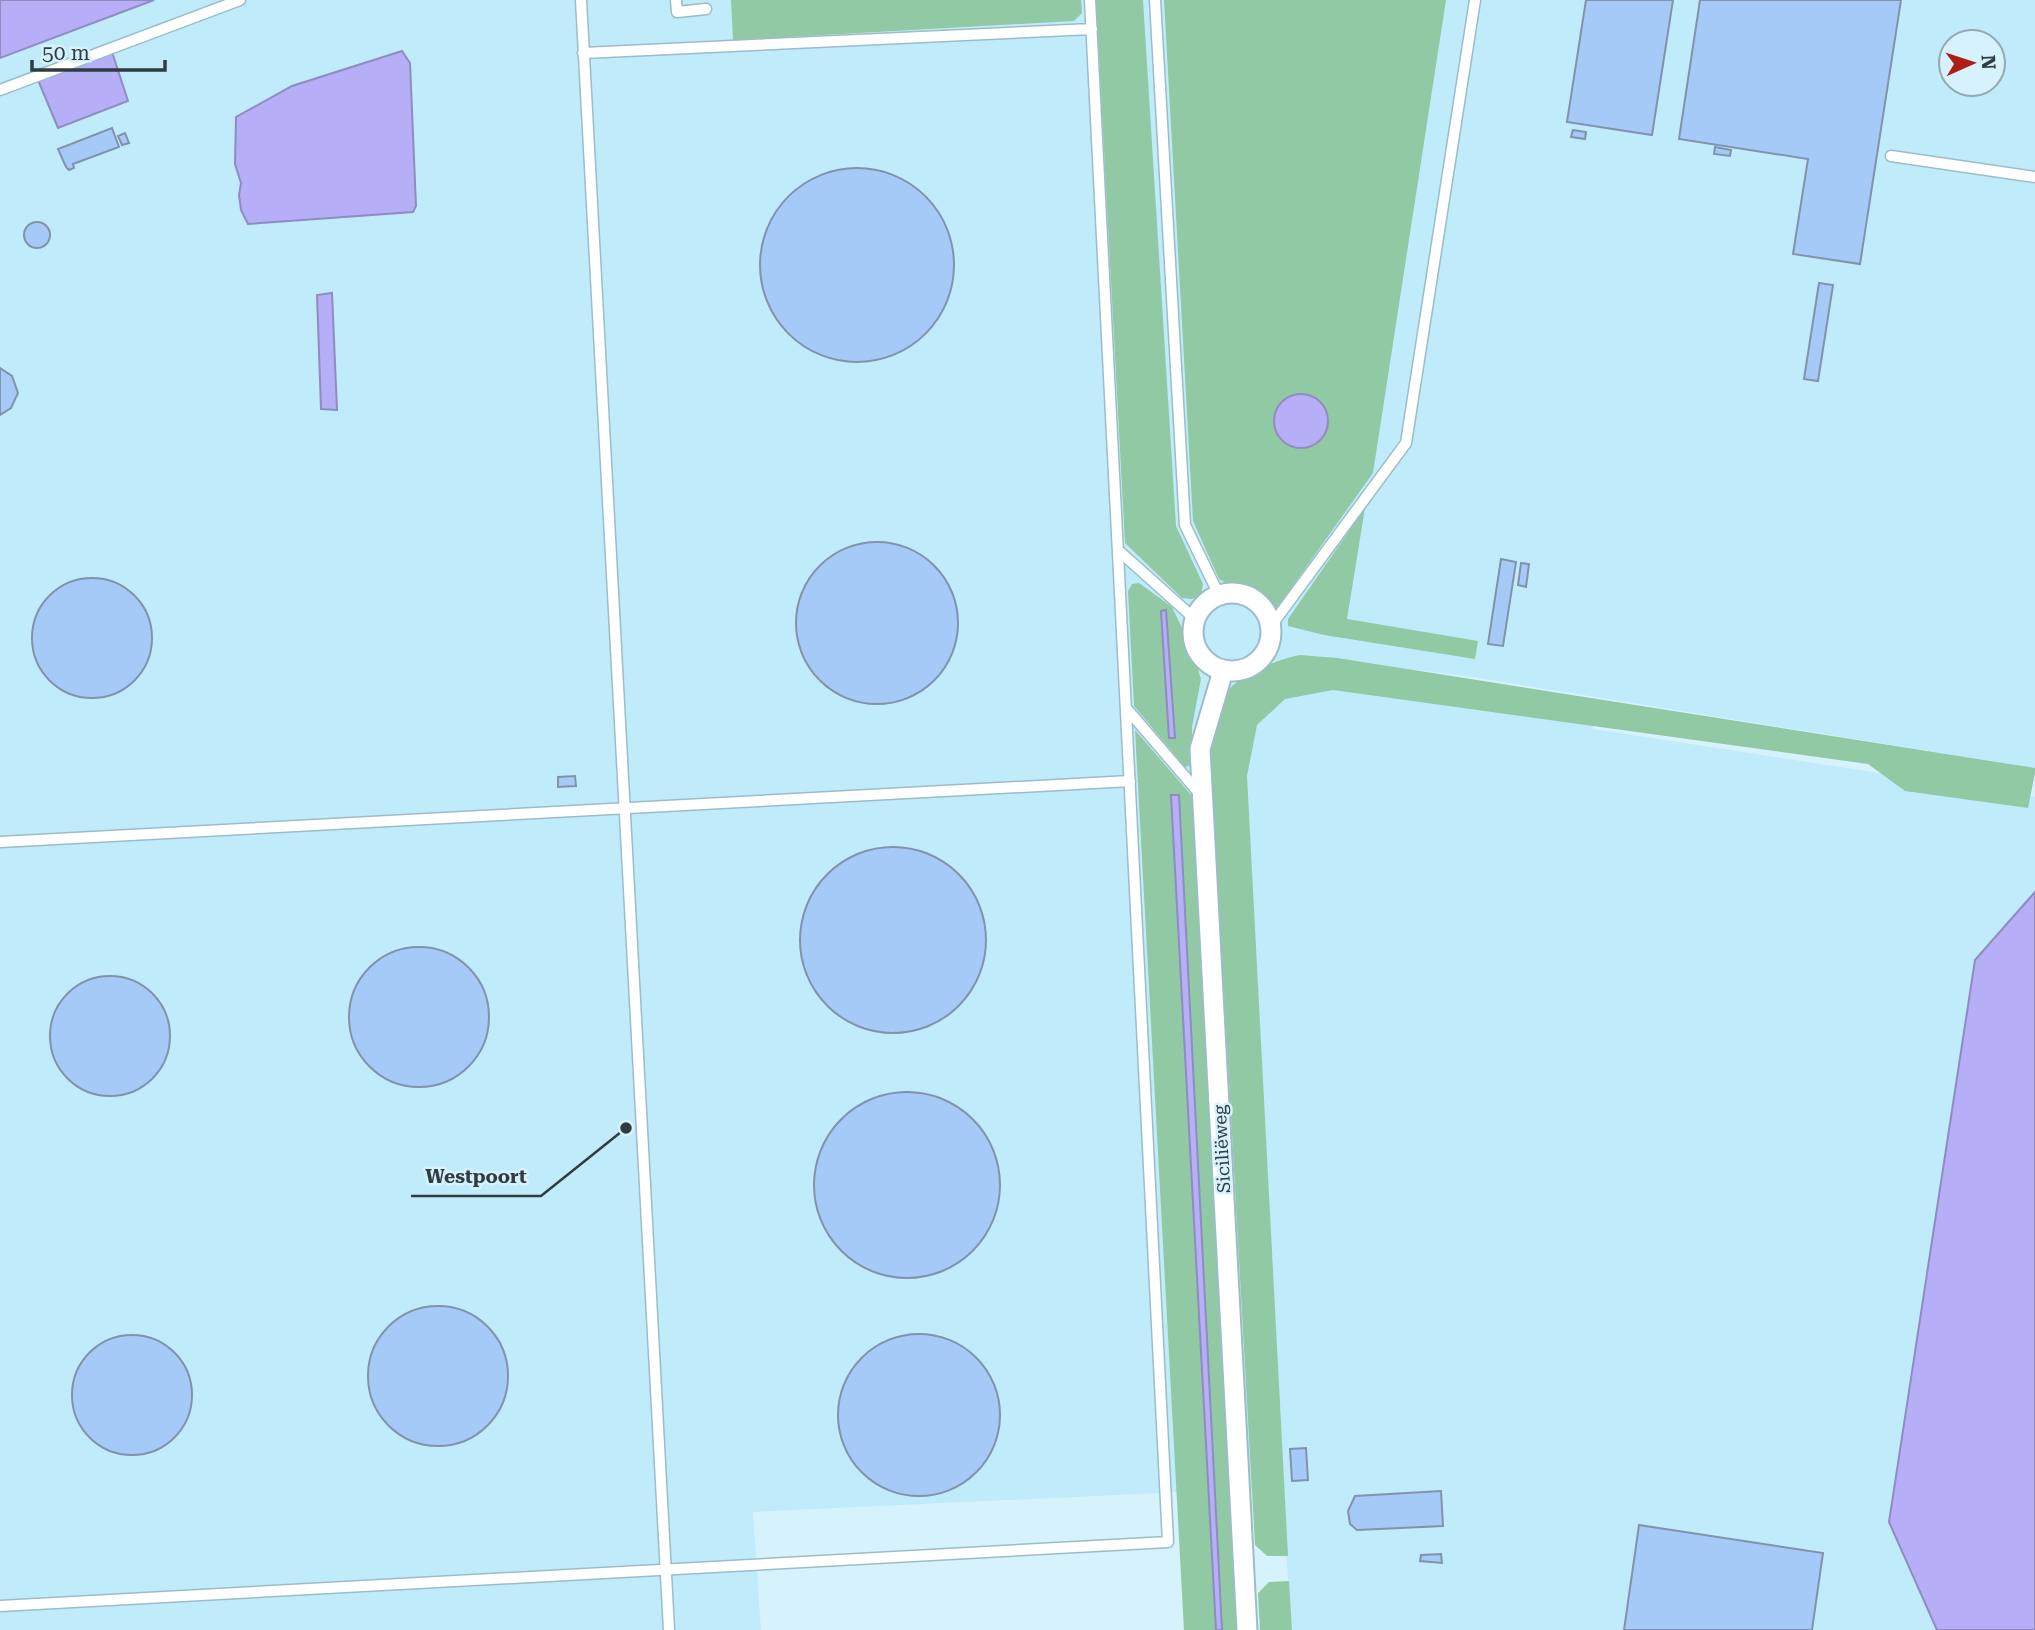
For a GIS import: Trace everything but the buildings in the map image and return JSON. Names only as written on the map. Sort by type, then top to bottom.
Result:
[{"type":"street","points":[[1242,594],[1252,598],[1261,605],[1271,626],[1271,640],[1259,662],[1248,668],[1223,671],[1204,660],[1198,651],[1193,629],[1195,618],[1209,600],[1219,595],[1242,594]]},
{"type":"street","name":"Siciliëweg","points":[[1223,671],[1200,750],[1247,1630]]},
{"type":"lane","points":[[0,90],[240,0]]},
{"type":"lane","points":[[581,0],[669,1630]]},
{"type":"lane","points":[[676,0],[677,12],[706,9]]},
{"type":"lane","points":[[0,1606],[1168,1542],[1090,0]]},
{"type":"lane","points":[[1155,0],[1185,525],[1219,595]]},
{"type":"lane","points":[[1271,626],[1406,443],[1475,0]]},
{"type":"lane","points":[[583,53],[1092,29]]},
{"type":"lane","points":[[1891,156],[2035,177]]},
{"type":"lane","points":[[1118,550],[1195,618]]},
{"type":"lane","points":[[1126,708],[1203,797]]},
{"type":"lane","points":[[0,842],[1130,781]]},
{"type":"shaded area","points":[[0,0],[154,0],[0,58]]},
{"type":"shaded area","points":[[90,0],[2035,0],[2035,768],[1466,676],[1299,656],[1233,670],[1266,1488],[753,1512],[761,1630],[0,1630],[0,35]]},
{"type":"shaded area","points":[[402,51],[410,63],[416,206],[413,212],[248,224],[241,210],[241,183],[235,164],[236,117],[292,86]]},
{"type":"shaded area","points":[[112,52],[128,101],[58,128],[38,80]]},
{"type":"shaded area","points":[[332,293],[337,410],[321,409],[317,295]]},
{"type":"shaded area","points":[[1306,394],[1316,398],[1324,406],[1328,421],[1324,436],[1316,444],[1296,448],[1286,444],[1278,436],[1274,416],[1278,406],[1286,398]]},
{"type":"shaded area","points":[[1166,610],[1175,738],[1169,738],[1161,611]]},
{"type":"shaded area","points":[[1311,686],[1594,713],[1593,729],[2035,797],[2035,892],[1975,961],[1889,1522],[1937,1630],[1292,1630],[1278,1445],[1243,781],[1260,709]]},
{"type":"shaded area","points":[[1171,795],[1179,795],[1222,1630],[1216,1630]]},
{"type":"shaded area","points":[[2035,892],[2035,1630],[1937,1630],[1889,1522],[1975,960]]},
{"type":"green space","points":[[731,0],[1081,0],[1082,13],[1074,21],[733,40]]},
{"type":"green space","points":[[1096,0],[1143,0],[1176,526],[1203,584],[1201,595],[1192,599],[1182,598],[1125,543]]},
{"type":"green space","points":[[1164,0],[1446,0],[1373,473],[1277,608],[1251,586],[1228,584],[1219,579],[1193,521]]},
{"type":"green space","points":[[1365,508],[1347,619],[1478,641],[1475,659],[1324,635],[1288,626],[1288,619]]},
{"type":"green space","points":[[1139,583],[1172,607],[1183,630],[1188,656],[1197,666],[1201,679],[1192,727],[1192,765],[1185,767],[1134,706],[1128,591],[1132,584]],"holes":[[[1166,610],[1175,738],[1169,737],[1161,611]]]},
{"type":"green space","points":[[1300,655],[1337,658],[2035,768],[2035,773],[2028,808],[1905,791],[1868,764],[1333,690],[1285,699],[1257,725],[1247,776],[1288,1556],[1267,1556],[1255,1545],[1211,758],[1218,712],[1230,688],[1263,667]]},
{"type":"green space","points":[[1135,730],[1192,796],[1237,1630],[1222,1630],[1178,795],[1171,796],[1216,1630],[1184,1630]]},
{"type":"green space","points":[[1289,1581],[1292,1630],[1260,1630],[1258,1593],[1269,1582]]},
{"type":"place","name":"Westpoort","points":[[626,1128]]}]
